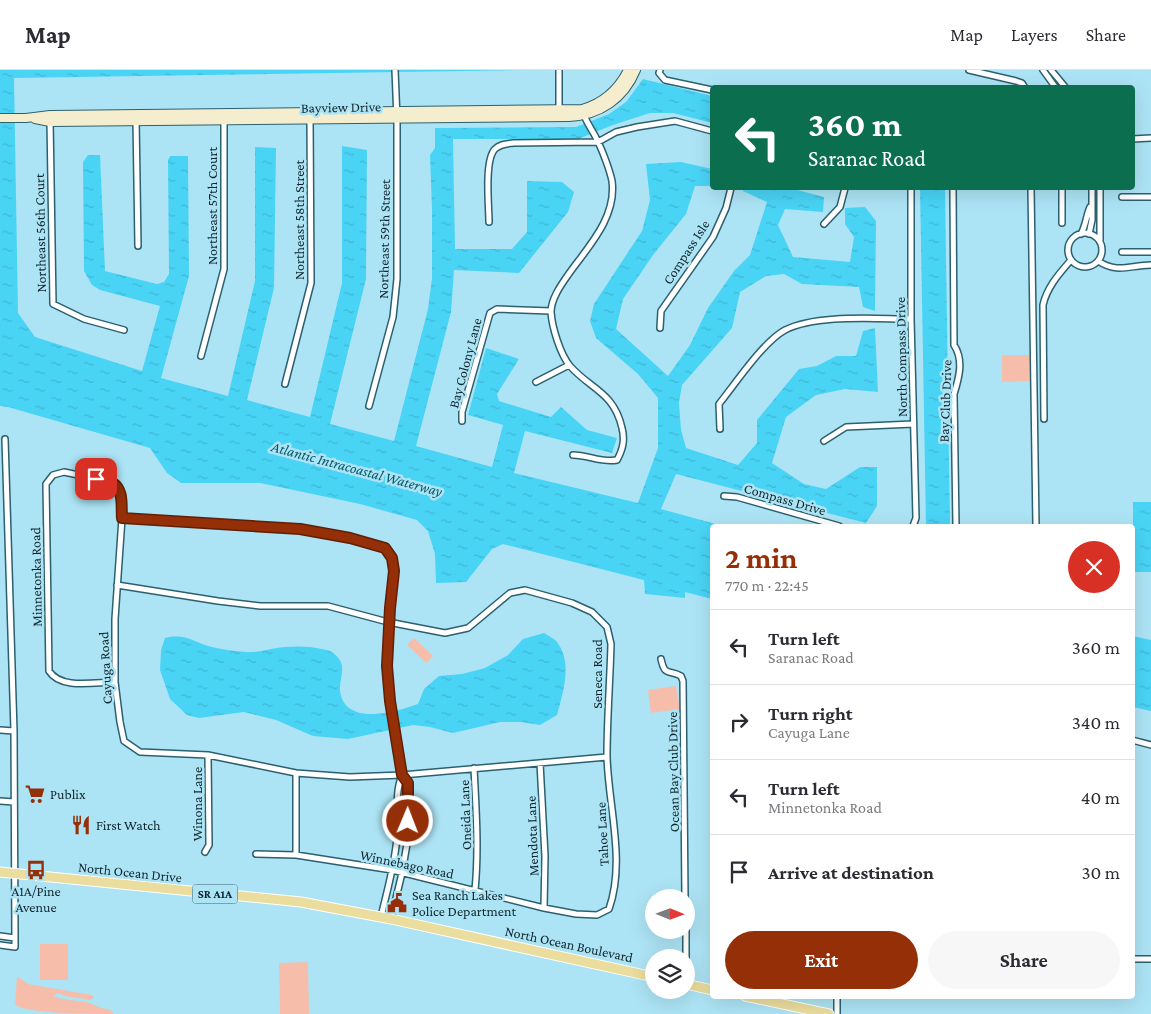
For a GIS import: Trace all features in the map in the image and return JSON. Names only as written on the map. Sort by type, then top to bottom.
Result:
[{"type":"main road","name":"SR A1A","points":[[0,872],[14,874]]},
{"type":"main road","name":"North Ocean Drive","points":[[14,874],[293,901],[391,919]]},
{"type":"main road","name":"North Ocean Boulevard","points":[[391,919],[645,975]]},
{"type":"main road","points":[[695,986],[710,990]]},
{"type":"main road","points":[[759,999],[829,1014]]},
{"type":"street","name":"Northeast 59th Street","points":[[370,406],[393,317],[397,279],[397,115],[395,70]]},
{"type":"street","points":[[559,70],[559,113]]},
{"type":"street","name":"Bayview Drive","points":[[584,115],[610,95],[623,80],[628,70]]},
{"type":"street","name":"Bayview Drive","points":[[0,118],[559,113],[584,115],[602,109],[620,95],[629,84],[636,70]]},
{"type":"street","points":[[660,70],[659,73],[665,80],[710,90]]},
{"type":"street","points":[[969,70],[1016,81],[1023,85]]},
{"type":"street","points":[[1043,70],[1054,85]]},
{"type":"street","points":[[1051,70],[1064,85]]},
{"type":"street","points":[[572,455],[584,455],[608,462],[617,460],[623,450],[624,434],[614,406],[569,365],[556,339],[551,311],[558,289],[603,226],[611,204],[612,181],[598,142],[584,115]]},
{"type":"street","name":"Northeast 58th Street","points":[[284,384],[311,283],[310,116]]},
{"type":"street","points":[[136,117],[138,246]]},
{"type":"street","name":"Northeast 57th Court","points":[[201,356],[224,269],[224,117]]},
{"type":"street","name":"Northeast 56th Court","points":[[50,118],[53,304],[84,319],[124,330]]},
{"type":"street","points":[[489,222],[489,161],[493,150],[500,145],[513,143],[598,142],[616,132],[675,121],[710,130]]},
{"type":"street","points":[[1135,138],[1151,138]]},
{"type":"street","name":"Compass Isle","points":[[660,328],[661,311],[712,237],[726,208],[730,190]]},
{"type":"street","points":[[824,224],[840,207],[844,190]]},
{"type":"street","name":"North Compass Drive","points":[[911,190],[910,319],[916,518],[914,524]]},
{"type":"street","name":"Bay Club Drive","points":[[953,190],[954,345],[958,351],[960,378],[954,394],[956,524]]},
{"type":"street","points":[[1032,190],[1036,524]]},
{"type":"street","points":[[1062,190],[1062,223]]},
{"type":"street","points":[[1085,234],[1092,216],[1092,190]]},
{"type":"street","points":[[1100,190],[1101,253],[1098,261],[1092,266],[1084,267],[1077,265],[1071,260],[1068,246],[1072,239],[1085,234],[1096,238],[1100,243]]},
{"type":"street","points":[[1122,197],[1151,196]]},
{"type":"street","points":[[1085,234],[1089,224],[1092,199]]},
{"type":"street","points":[[1092,216],[1100,216]]},
{"type":"street","points":[[1122,252],[1151,252]]},
{"type":"street","points":[[1044,419],[1043,305],[1046,293],[1071,260]]},
{"type":"street","points":[[1098,261],[1107,267],[1120,269],[1151,265]]},
{"type":"street","name":"Bay Colony Lane","points":[[462,421],[462,412],[490,313],[497,309],[551,311]]},
{"type":"street","points":[[720,429],[719,404],[765,346],[785,330],[812,321],[868,318],[910,319]]},
{"type":"street","points":[[536,382],[569,365]]},
{"type":"street","points":[[824,441],[846,428],[913,424]]},
{"type":"street","points":[[0,945],[15,947],[14,731],[5,439]]},
{"type":"street","name":"Minnetonka Road","points":[[112,482],[64,472],[53,475],[46,484],[46,503],[49,671],[53,677],[66,683],[115,682]]},
{"type":"street","name":"Cayuga Road","points":[[112,482],[119,490],[122,518],[115,619],[115,682],[124,741],[140,752],[208,755],[296,772],[350,777],[402,775]]},
{"type":"street","name":"Compass Drive","points":[[724,496],[737,497],[833,524]]},
{"type":"street","points":[[122,518],[300,529],[350,538],[385,548],[392,558],[394,571],[388,622],[387,666],[395,734],[402,775],[408,783],[409,803],[408,838],[391,919]]},
{"type":"street","points":[[117,585],[218,602],[260,606],[328,606],[388,622]]},
{"type":"street","name":"Seneca Road","points":[[388,622],[445,632],[468,628],[510,593],[525,590],[572,603],[592,612],[607,627],[611,644],[607,757]]},
{"type":"street","name":"Ocean Bay Club Drive","points":[[661,659],[664,670],[667,673],[681,676],[683,680],[685,889]]},
{"type":"street","points":[[0,730],[14,731]]},
{"type":"street","points":[[1135,741],[1151,745]]},
{"type":"street","name":"Winona Lane","points":[[206,852],[209,845],[208,755]]},
{"type":"street","points":[[402,775],[607,757]]},
{"type":"street","name":"Tahoe Lane","points":[[607,757],[615,830],[615,881],[610,909]]},
{"type":"street","name":"Mendota Lane","points":[[540,763],[545,856],[544,908]]},
{"type":"street","name":"Oneida Lane","points":[[474,768],[478,836],[478,867],[475,890]]},
{"type":"street","points":[[296,772],[296,855]]},
{"type":"street","points":[[381,918],[397,837],[398,784],[402,775]]},
{"type":"street","points":[[0,801],[14,802]]},
{"type":"street","name":"Winnebago Road","points":[[256,854],[296,855],[392,870],[544,908],[576,914],[598,915],[610,909]]},
{"type":"street","points":[[0,936],[15,938]]},
{"type":"street","points":[[1135,958],[1151,959]]},
{"type":"street","points":[[837,999],[837,1014]]},
{"type":"shaded area","points":[[1002,355],[1030,355],[1031,381],[1002,382]]},
{"type":"shaded area","points":[[414,638],[433,656],[426,663],[407,645]]},
{"type":"shaded area","points":[[676,686],[680,709],[651,713],[648,690]]},
{"type":"shaded area","points":[[40,944],[68,944],[68,980],[40,980]]},
{"type":"shaded area","points":[[308,962],[309,1014],[280,1014],[279,963]]},
{"type":"shaded area","points":[[17,976],[28,984],[92,995],[94,997],[91,1000],[58,993],[53,996],[90,1003],[109,1009],[114,1014],[47,1012],[15,1005]]},
{"type":"water","name":"Atlantic Intracoastal Waterway","points":[[0,70],[522,70],[14,78],[18,313],[35,337],[142,371],[160,306],[100,290],[92,285],[84,271],[83,162],[88,155],[100,155],[105,271],[157,284],[164,282],[169,274],[168,160],[170,156],[188,156],[189,276],[161,378],[228,396],[255,281],[255,147],[276,148],[274,288],[247,400],[310,417],[342,283],[342,146],[367,150],[366,279],[330,424],[394,441],[428,309],[432,278],[430,155],[435,148],[435,128],[576,127],[609,114],[626,102],[643,79],[710,96],[710,122],[673,113],[650,113],[578,139],[453,139],[455,249],[512,249],[527,232],[527,181],[562,182],[574,192],[568,212],[519,273],[454,270],[451,312],[416,446],[492,467],[503,425],[468,415],[486,348],[519,359],[497,394],[499,401],[551,417],[561,407],[587,430],[617,438],[612,453],[525,431],[514,473],[638,503],[658,448],[658,398],[638,374],[596,338],[590,321],[594,304],[642,231],[650,200],[646,164],[681,162],[710,169],[710,186],[695,186],[686,214],[653,255],[623,299],[616,329],[668,376],[690,345],[708,308],[734,271],[750,255],[767,202],[743,190],[798,190],[824,197],[823,212],[785,209],[778,225],[793,257],[850,262],[854,237],[845,224],[845,208],[865,207],[876,221],[875,311],[863,307],[859,287],[802,284],[784,274],[766,276],[740,292],[732,328],[682,385],[679,403],[681,430],[686,448],[738,465],[757,443],[757,420],[799,369],[817,366],[836,356],[856,356],[863,331],[875,328],[878,392],[845,389],[816,395],[786,417],[772,463],[804,484],[826,489],[860,467],[877,467],[877,506],[866,523],[676,474],[661,509],[716,524],[710,524],[710,598],[685,592],[685,598],[645,594],[644,580],[503,544],[492,549],[466,582],[436,583],[435,554],[428,531],[417,520],[360,504],[260,483],[181,483],[167,473],[150,448],[0,406]]},
{"type":"water","points":[[920,190],[945,190],[950,524],[926,524]]},
{"type":"water","points":[[1133,502],[1151,502],[1151,572],[1135,572],[1135,524],[1133,524]]},
{"type":"water","points":[[544,633],[556,641],[562,650],[566,668],[562,697],[557,715],[540,725],[521,722],[500,722],[453,733],[413,725],[348,739],[313,736],[276,720],[244,712],[199,718],[187,715],[170,699],[160,670],[161,650],[165,638],[172,637],[184,637],[217,648],[244,652],[280,647],[303,646],[317,648],[331,651],[341,662],[340,691],[344,702],[351,709],[361,713],[385,713],[418,704],[424,689],[439,676],[462,674],[485,668],[508,655],[523,639]]},
{"type":"water","points":[[1135,637],[1151,640],[1151,711],[1135,707]]},
{"type":"place","name":"Publix","points":[[35,794]]},
{"type":"place","name":"First Watch","points":[[81,825]]},
{"type":"place","name":"A1A/Pine Avenue","points":[[36,870]]},
{"type":"place","name":"Sea Ranch Lakes Police Department","points":[[397,903]]},
{"type":"route","points":[[96,479],[112,482],[119,490],[122,518],[300,529],[350,538],[385,548],[392,558],[394,571],[387,666],[390,701],[402,775],[408,783],[408,821]]}]
